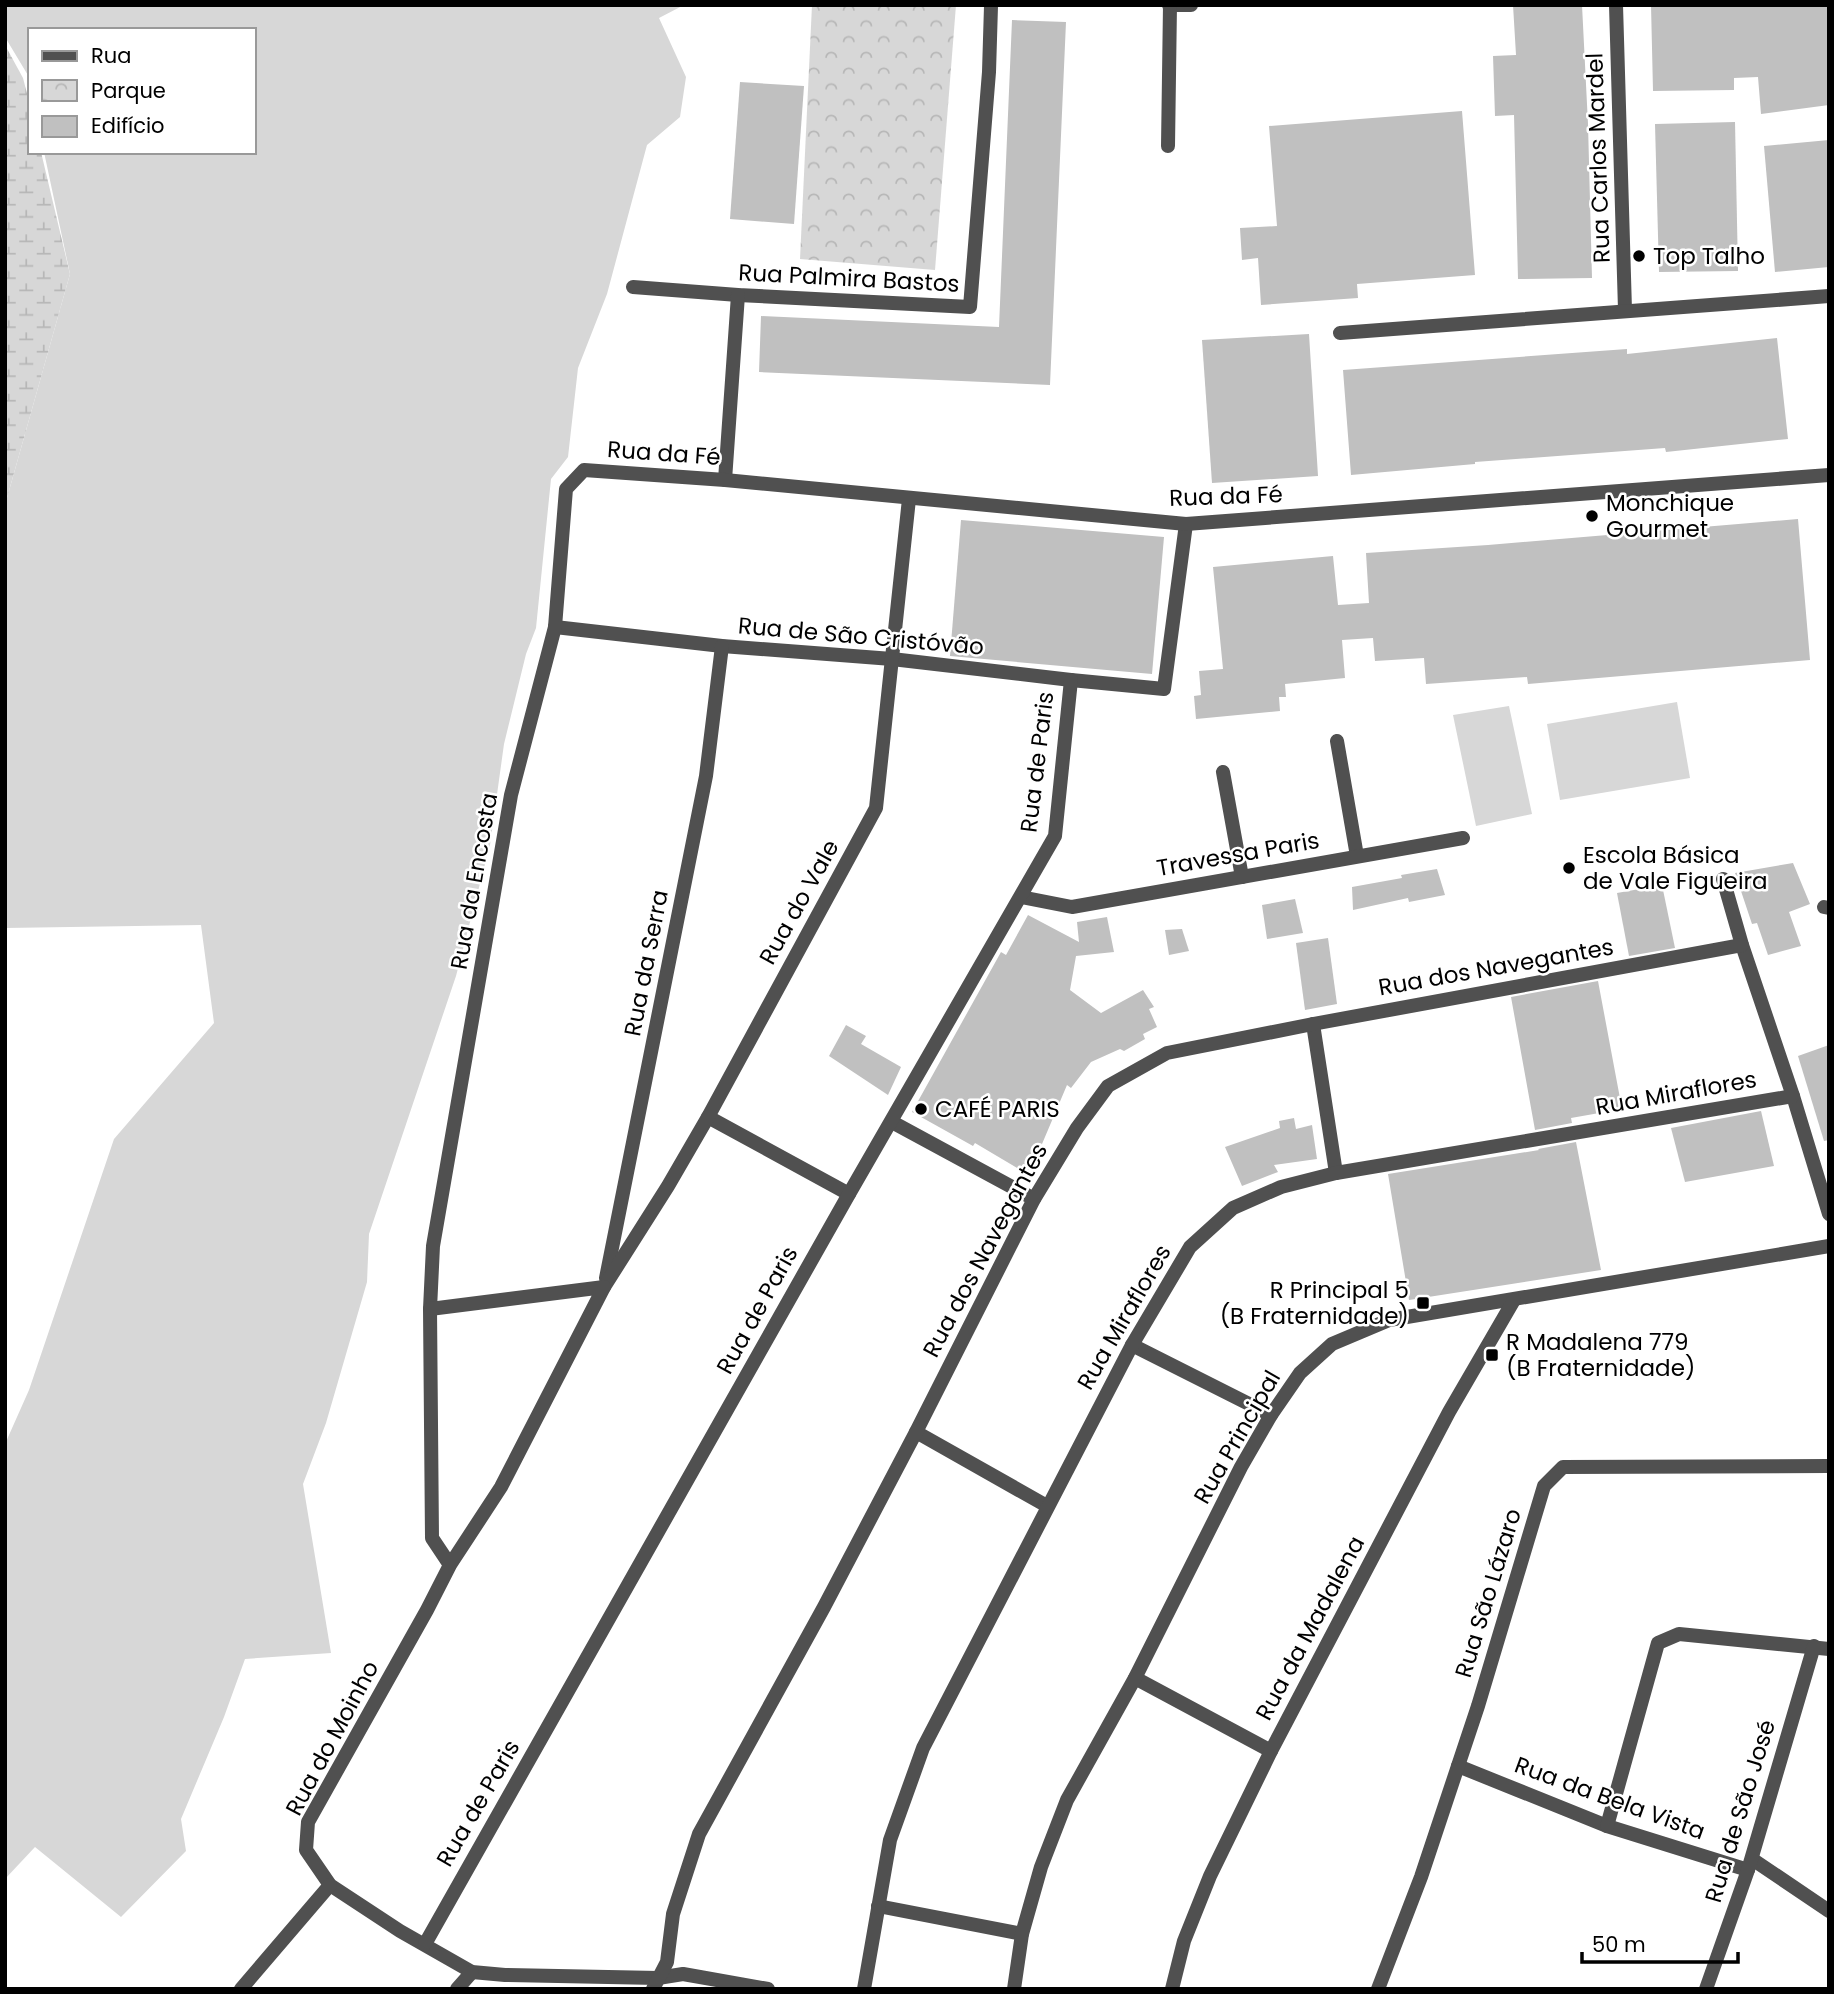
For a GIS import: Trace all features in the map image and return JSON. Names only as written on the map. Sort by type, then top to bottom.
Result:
[{"type":"street","points":[[1168,146],[1170,5],[1191,5]]},
{"type":"street","name":"Rua Carlos Mardel","points":[[1616,5],[1625,310]]},
{"type":"street","name":"Rua Palmira Bastos","points":[[633,286],[738,295],[970,307],[989,72],[991,6]]},
{"type":"street","points":[[725,480],[738,295]]},
{"type":"street","points":[[1340,333],[1829,296]]},
{"type":"street","name":"Rua da Fé","points":[[584,470],[725,480],[1186,524],[1829,475]]},
{"type":"street","name":"Rua da Encosta","points":[[450,1565],[432,1538],[430,1309],[433,1246],[512,795],[555,627],[566,489],[584,470]]},
{"type":"street","name":"Rua do Vale","points":[[604,1287],[708,1117],[876,807],[909,499]]},
{"type":"street","name":"Rua de São Cristóvão","points":[[555,627],[722,646],[892,659],[1164,689],[1186,524]]},
{"type":"street","name":"Rua da Serra","points":[[604,1287],[706,776],[722,646]]},
{"type":"street","name":"Rua de Paris","points":[[425,1944],[849,1194],[1055,836],[1070,680]]},
{"type":"street","points":[[1337,741],[1357,856]]},
{"type":"street","points":[[1223,772],[1242,877]]},
{"type":"street","name":"Travessa Paris","points":[[1021,897],[1072,907],[1463,838]]},
{"type":"street","points":[[1723,879],[1829,1214]]},
{"type":"street","name":"Rua dos Navegantes","points":[[655,1983],[667,1962],[673,1914],[699,1834],[824,1607],[1034,1199],[1077,1128],[1108,1086],[1167,1053],[1742,945]]},
{"type":"street","points":[[1313,1024],[1336,1173]]},
{"type":"street","name":"Rua Miraflores","points":[[864,1989],[890,1840],[923,1748],[1132,1345],[1190,1247],[1233,1208],[1281,1187],[1336,1173],[1793,1096]]},
{"type":"street","points":[[708,1117],[849,1194]]},
{"type":"street","points":[[892,1122],[1034,1199]]},
{"type":"street","name":"Rua Principal","points":[[1014,1989],[1022,1934],[1041,1867],[1067,1800],[1135,1678],[1241,1467],[1271,1415],[1300,1373],[1332,1344],[1389,1320],[1829,1246]]},
{"type":"street","points":[[430,1309],[604,1287]]},
{"type":"street","name":"Rua do Moinho","points":[[330,1885],[306,1850],[308,1822],[450,1565],[501,1487],[604,1287]]},
{"type":"street","name":"Rua da Madalena","points":[[1172,1989],[1184,1941],[1209,1876],[1271,1751],[1449,1412],[1514,1300]]},
{"type":"street","points":[[1132,1345],[1271,1415]]},
{"type":"street","points":[[916,1432],[1047,1506]]},
{"type":"street","name":"Rua São Lázaro","points":[[1378,1989],[1421,1877],[1458,1766],[1544,1486],[1563,1467],[1829,1466]]},
{"type":"street","points":[[1607,1826],[1658,1643],[1679,1634],[1821,1647]]},
{"type":"street","name":"Rua de São José","points":[[1706,1989],[1750,1865],[1821,1647]]},
{"type":"street","points":[[1135,1678],[1271,1751]]},
{"type":"street","name":"Rua da Bela Vista","points":[[1458,1766],[1607,1826],[1750,1865],[1829,1911]]},
{"type":"street","points":[[241,1989],[330,1885],[472,1972],[655,1983],[683,1974],[768,1989]]},
{"type":"street","points":[[878,1906],[1022,1934]]},
{"type":"street","points":[[457,1989],[472,1972]]},
{"type":"green space","points":[[5,5],[684,5],[659,18],[686,77],[680,117],[647,145],[607,294],[578,368],[568,457],[551,479],[536,628],[526,654],[504,744],[490,845],[456,976],[369,1234],[367,1282],[326,1423],[303,1484],[331,1653],[245,1659],[181,1819],[186,1851],[121,1917],[35,1847],[5,1879],[5,1444],[29,1390],[114,1139],[214,1023],[201,925],[5,928],[5,505],[70,274],[44,154],[256,154],[256,28],[28,28],[28,75],[5,37]]},
{"type":"green space","points":[[812,5],[956,5],[935,270],[800,259]]},
{"type":"green space","points":[[5,45],[23,78],[28,97],[28,154],[41,154],[70,274],[5,505]]},
{"type":"green space","points":[[1677,702],[1690,778],[1560,800],[1547,724]]},
{"type":"green space","points":[[1509,706],[1532,814],[1476,826],[1453,715]]},
{"type":"building","points":[[1513,5],[1582,5],[1592,278],[1518,279],[1514,115],[1495,116],[1493,56],[1516,55]]},
{"type":"building","points":[[1651,5],[1829,5],[1829,105],[1761,114],[1758,77],[1734,78],[1734,90],[1653,91]]},
{"type":"building","points":[[1012,20],[1066,22],[1050,385],[759,372],[761,316],[999,327]]},
{"type":"building","points":[[740,82],[804,86],[794,224],[730,219]]},
{"type":"building","points":[[1462,111],[1475,275],[1357,284],[1358,298],[1261,305],[1258,258],[1242,260],[1240,228],[1277,226],[1269,126]]},
{"type":"building","points":[[1735,122],[1738,271],[1659,272],[1655,124]]},
{"type":"building","points":[[1829,140],[1829,267],[1775,272],[1764,146]]},
{"type":"building","points":[[1309,334],[1318,476],[1212,483],[1202,340]]},
{"type":"building","points":[[1777,338],[1788,439],[1666,452],[1665,448],[1475,462],[1351,475],[1343,370],[1627,349],[1627,354]]},
{"type":"building","points":[[1798,519],[1810,660],[1528,684],[1527,677],[1426,684],[1424,658],[1375,661],[1373,638],[1342,640],[1345,678],[1285,684],[1286,697],[1279,697],[1280,711],[1196,719],[1194,696],[1201,695],[1199,671],[1223,669],[1213,567],[1333,556],[1338,605],[1369,603],[1366,553]]},
{"type":"building","points":[[961,520],[1164,537],[1152,674],[950,656]]},
{"type":"building","points":[[1793,863],[1810,904],[1789,912],[1801,946],[1768,955],[1757,923],[1752,924],[1735,873]]},
{"type":"building","points":[[1437,869],[1445,895],[1409,902],[1408,898],[1353,910],[1352,887]]},
{"type":"building","points":[[1662,885],[1675,948],[1629,956],[1617,893]]},
{"type":"building","points":[[1295,899],[1303,933],[1267,939],[1262,905]]},
{"type":"building","points":[[1028,915],[1079,942],[1077,922],[1107,917],[1114,952],[1076,956],[1070,990],[1101,1013],[1143,990],[1154,1007],[1149,1009],[1157,1027],[1143,1034],[1145,1039],[1124,1051],[1120,1049],[1091,1062],[1071,1088],[1067,1085],[1035,1167],[1024,1172],[975,1143],[973,1146],[912,1112],[1001,952],[1006,955]]},
{"type":"building","points":[[1182,929],[1189,951],[1169,955],[1165,930]]},
{"type":"building","points":[[1328,938],[1337,1004],[1305,1010],[1296,943]]},
{"type":"building","points":[[1598,981],[1622,1109],[1571,1118],[1572,1123],[1535,1130],[1511,997]]},
{"type":"building","points":[[846,1025],[866,1036],[861,1044],[901,1067],[888,1095],[829,1056]]},
{"type":"building","points":[[1829,1045],[1829,1140],[1824,1141],[1798,1056]]},
{"type":"building","points":[[1761,1111],[1774,1166],[1685,1182],[1671,1128]]},
{"type":"building","points":[[1294,1118],[1296,1129],[1312,1125],[1317,1159],[1274,1165],[1278,1172],[1242,1186],[1225,1147],[1280,1128],[1279,1121]]},
{"type":"building","points":[[1576,1142],[1601,1270],[1409,1300],[1388,1174]]},
{"type":"place","name":"Top Talho","points":[[1639,256]]},
{"type":"place","name":"Monchique Gourmet","points":[[1592,516]]},
{"type":"place","name":"Escola Básica de Vale Figueira","points":[[1569,868]]},
{"type":"place","name":"CAFÉ PARIS","points":[[921,1109]]},
{"type":"place","name":"R Principal 5 (B Fraternidade)","points":[[1423,1303]]},
{"type":"place","name":"R Madalena 779 (B Fraternidade)","points":[[1492,1355]]}]
